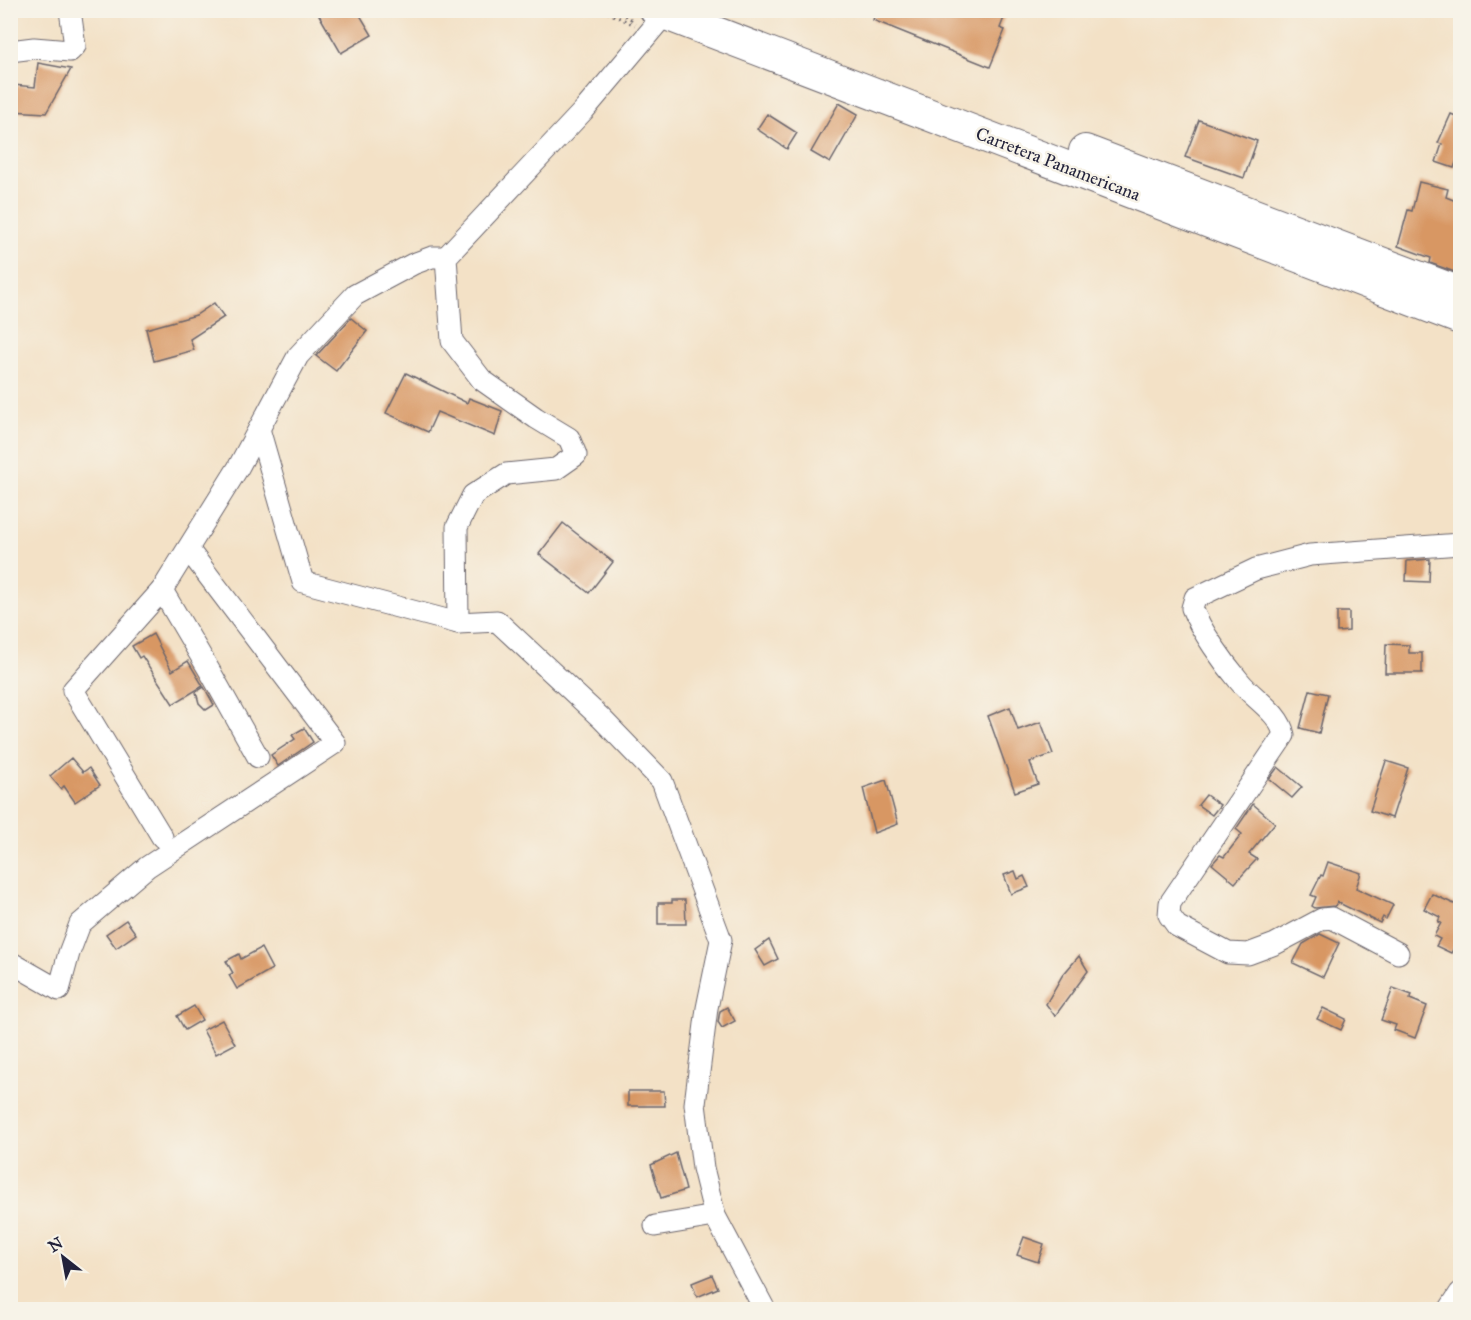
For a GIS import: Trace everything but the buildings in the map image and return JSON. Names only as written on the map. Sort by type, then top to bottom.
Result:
[{"type":"highway","name":"Carretera Panamericana","points":[[711,10],[1461,293]]},
{"type":"highway","name":"Carretera Panamericana","points":[[646,17],[1461,318]]},
{"type":"street","points":[[10,51],[34,48],[70,51],[75,46],[70,10]]},
{"type":"street","points":[[162,837],[73,690],[162,590],[238,468],[298,356],[355,295],[413,264],[432,257],[446,257],[585,110],[646,17]]},
{"type":"street","points":[[446,257],[452,341],[482,380],[569,438],[576,455],[556,469],[506,474],[473,495],[458,527],[458,623]]},
{"type":"street","points":[[259,429],[303,582],[458,623],[497,621],[602,718],[662,781],[721,940],[707,1008],[695,1104],[703,1168],[715,1216],[765,1310]]},
{"type":"street","points":[[1398,952],[1332,918],[1322,919],[1275,945],[1248,954],[1228,953],[1176,926],[1169,915],[1170,903],[1284,735],[1282,724],[1240,682],[1197,620],[1192,608],[1195,598],[1256,569],[1292,559],[1310,555],[1461,544]]},
{"type":"street","points":[[10,962],[59,990],[80,924],[147,867],[335,743],[188,549]]},
{"type":"street","points":[[162,590],[258,758]]},
{"type":"street","points":[[655,1226],[715,1216]]},
{"type":"street","points":[[1449,1310],[1461,1293]]},
{"type":"path","points":[[602,10],[646,17]]},
{"type":"path","points":[[614,10],[646,17]]}]
